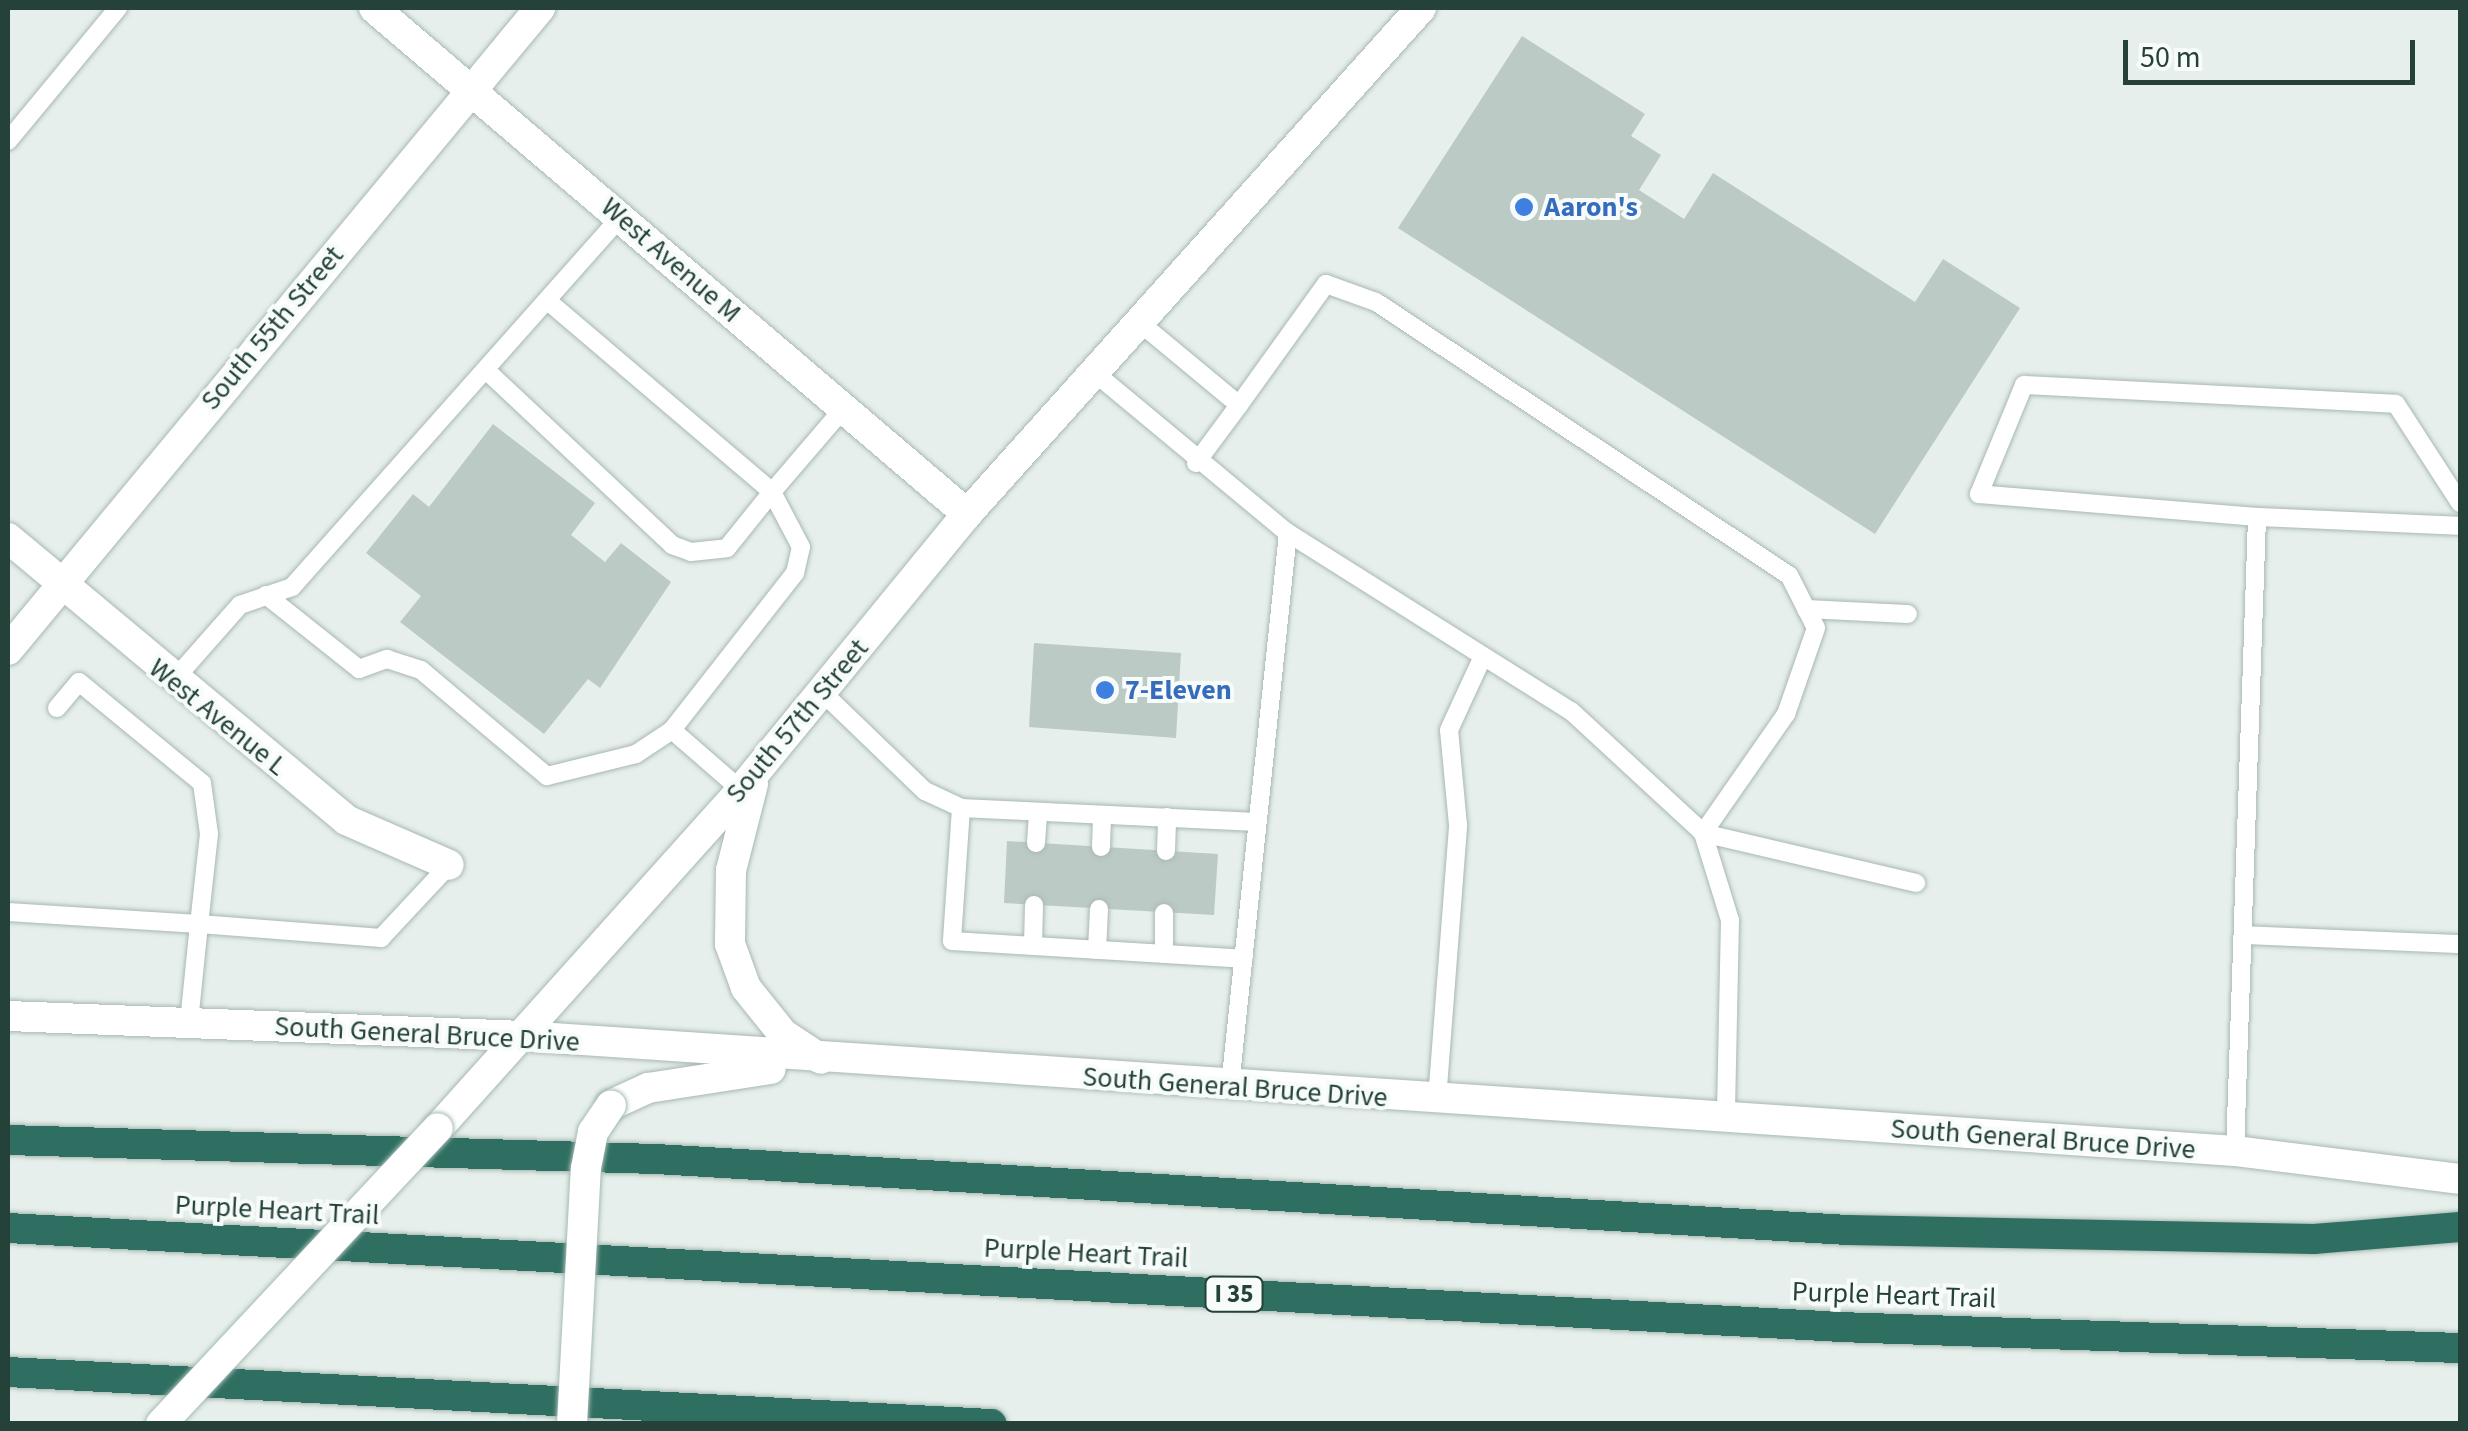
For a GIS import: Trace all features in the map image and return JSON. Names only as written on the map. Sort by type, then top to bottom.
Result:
[{"type":"highway","points":[[8,1140],[656,1159],[1848,1230],[2314,1239],[2460,1227]]},
{"type":"highway","name":"Purple Heart Trail","points":[[8,1228],[1839,1327],[2460,1348]]},
{"type":"highway","points":[[8,1372],[992,1424]]},
{"type":"street","name":"West Avenue M","points":[[374,8],[967,514]]},
{"type":"street","name":"South 55th Street","points":[[8,650],[540,8]]},
{"type":"street","name":"South 57th Street","points":[[161,1424],[523,1036],[749,781],[967,514],[1421,8]]},
{"type":"street","name":"West Avenue L","points":[[8,538],[172,682],[346,820],[449,865]]},
{"type":"street","points":[[749,781],[731,870],[730,944],[746,988],[783,1034],[824,1060]]},
{"type":"street","name":"South General Bruce Drive","points":[[8,1016],[523,1036],[824,1060],[2236,1151],[2460,1178]]},
{"type":"street","points":[[572,1424],[586,1168],[594,1132],[611,1105],[648,1088],[824,1060]]},
{"type":"lane","points":[[8,141],[118,8]]},
{"type":"lane","points":[[172,682],[240,605],[292,587],[549,302],[620,216]]},
{"type":"lane","points":[[1196,463],[1326,284],[1376,302],[1789,575],[1816,628],[1786,714],[1703,833]]},
{"type":"lane","points":[[266,595],[360,669],[388,659],[420,670],[547,776],[636,754],[672,730],[795,573],[801,546],[772,492],[549,302]]},
{"type":"lane","points":[[1139,322],[1239,405]]},
{"type":"lane","points":[[487,371],[672,546],[691,552],[727,548],[844,408]]},
{"type":"lane","points":[[1095,373],[1196,463],[1288,533],[1571,711],[1703,833],[1916,884]]},
{"type":"lane","points":[[2460,503],[2396,404],[2024,384],[1979,494],[2258,517],[2460,526]]},
{"type":"lane","points":[[2236,1151],[2258,517]]},
{"type":"lane","points":[[1230,1086],[1288,533]]},
{"type":"lane","points":[[1806,609],[1908,614]]},
{"type":"lane","points":[[1437,1100],[1458,825],[1448,730],[1483,656]]},
{"type":"lane","points":[[56,708],[79,682],[202,783],[208,834],[188,1024]]},
{"type":"lane","points":[[822,692],[925,791],[962,808],[1257,822]]},
{"type":"lane","points":[[672,730],[749,781]]},
{"type":"lane","points":[[962,808],[952,941],[1243,959]]},
{"type":"lane","points":[[1036,843],[1038,812]]},
{"type":"lane","points":[[1101,846],[1102,815]]},
{"type":"lane","points":[[1166,850],[1167,818]]},
{"type":"lane","points":[[1703,833],[1730,920],[1726,1118]]},
{"type":"lane","points":[[8,912],[381,938],[449,865]]},
{"type":"lane","points":[[1033,946],[1034,905]]},
{"type":"lane","points":[[1097,950],[1098,908]]},
{"type":"lane","points":[[1164,913],[1164,954]]},
{"type":"lane","points":[[2243,936],[2460,944]]},
{"type":"building","points":[[1522,36],[1645,114],[1631,136],[1661,155],[1639,190],[1684,219],[1713,173],[1915,302],[1943,259],[2020,308],[1875,534],[1398,228]]},
{"type":"building","points":[[493,424],[595,503],[571,535],[605,562],[621,543],[671,582],[600,688],[588,679],[544,734],[400,622],[421,596],[366,553],[413,494],[429,507]]},
{"type":"building","name":"7-Eleven","points":[[1034,643],[1181,653],[1176,738],[1029,727]]},
{"type":"building","points":[[1007,841],[1218,854],[1214,915],[1004,903]]},
{"type":"place","name":"Aaron's","points":[[1524,207]]},
{"type":"place","name":"7-Eleven","points":[[1105,690]]}]
